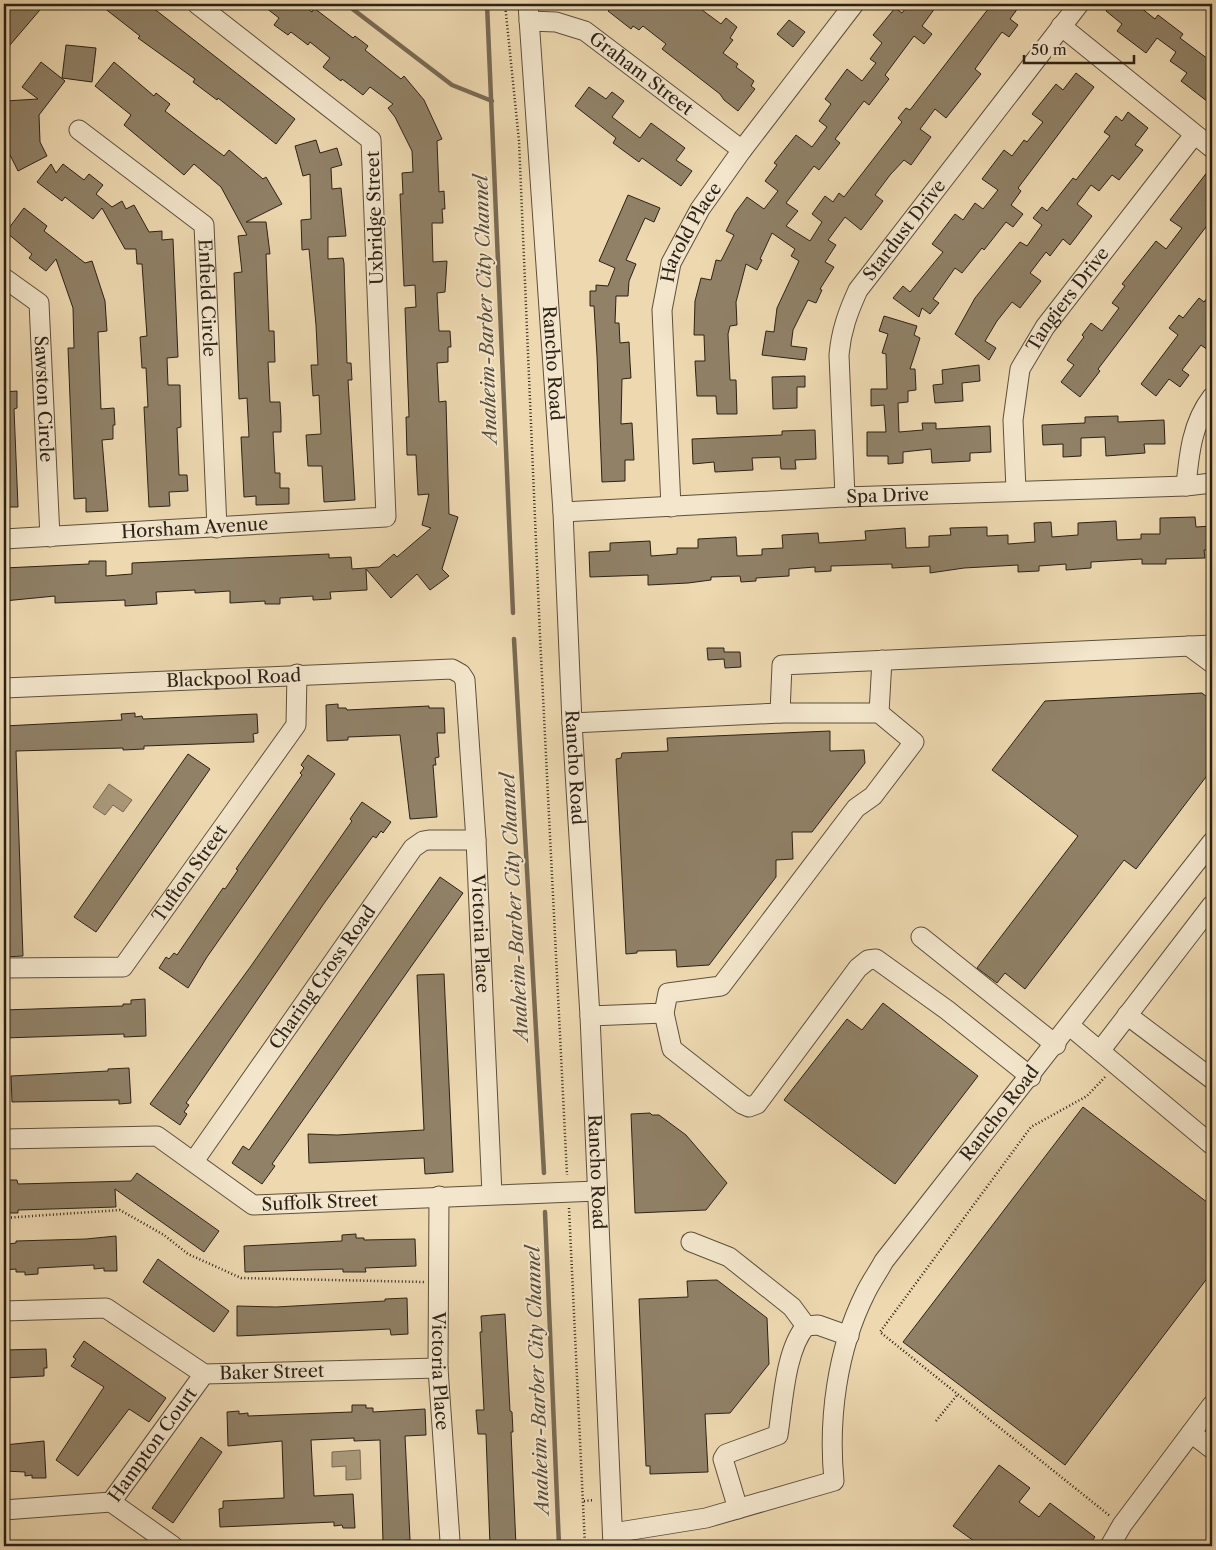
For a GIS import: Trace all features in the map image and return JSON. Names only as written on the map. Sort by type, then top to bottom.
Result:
[{"type":"street","name":"Uxbridge Street","points":[[196,4],[372,140],[386,517]]},
{"type":"street","name":"Harold Place","points":[[671,507],[662,310],[671,263],[700,209],[742,150],[854,4]]},
{"type":"street","name":"Stardust Drive","points":[[845,497],[839,355],[841,333],[858,290],[1079,4]]},
{"type":"street","name":"Graham Street","points":[[528,13],[585,31],[742,150]]},
{"type":"street","name":"Rancho Road","points":[[528,13],[563,512],[572,723],[590,1016],[613,1539],[689,1522],[834,1481],[830,1448],[836,1388],[849,1336],[864,1294],[884,1261],[1031,1077],[1212,842]]},
{"type":"street","points":[[1061,26],[1212,148]]},
{"type":"street","name":"Enfield Circle","points":[[79,130],[204,225],[217,528]]},
{"type":"street","name":"Tangiers Drive","points":[[1016,490],[1013,420],[1020,369],[1046,327],[1194,135]]},
{"type":"street","name":"Sawston Circle","points":[[4,278],[39,302],[50,537]]},
{"type":"street","points":[[1186,486],[1189,448],[1203,409],[1212,397]]},
{"type":"street","name":"Spa Drive","points":[[563,512],[845,497],[1186,486],[1212,483]]},
{"type":"street","name":"Horsham Avenue","points":[[4,539],[386,517]]},
{"type":"street","points":[[780,713],[782,665],[1212,645]]},
{"type":"street","points":[[1188,646],[1212,663]]},
{"type":"street","points":[[879,713],[882,660]]},
{"type":"street","name":"Blackpool Road","points":[[4,688],[296,674],[452,669],[461,674]]},
{"type":"street","name":"Tufton Street","points":[[4,968],[123,967],[296,725],[296,674]]},
{"type":"street","name":"Victoria Place","points":[[461,674],[465,680],[476,840],[492,1194]]},
{"type":"street","points":[[572,723],[780,713],[879,713],[914,742],[873,796],[856,808],[721,986],[668,993],[664,1013],[672,1049],[742,1104],[749,1107],[757,1104],[858,968],[868,960],[876,959],[947,1010],[1031,1077]]},
{"type":"street","name":"Charing Cross Road","points":[[194,1161],[413,848],[423,841],[429,840],[476,840]]},
{"type":"street","points":[[1100,1051],[1212,905]]},
{"type":"street","points":[[921,937],[1056,1045]]},
{"type":"street","points":[[590,1016],[664,1013]]},
{"type":"street","points":[[1127,1015],[1212,1079]]},
{"type":"street","points":[[1070,1026],[1212,1145]]},
{"type":"street","name":"Suffolk Street","points":[[4,1139],[157,1136],[253,1205],[597,1191]]},
{"type":"street","name":"Victoria Place","points":[[439,1196],[438,1368],[450,1541],[448,1546]]},
{"type":"street","points":[[691,1242],[729,1257],[792,1307],[806,1326]]},
{"type":"street","name":"Baker Street","points":[[4,1311],[106,1308],[204,1374],[438,1368]]},
{"type":"street","points":[[738,1509],[723,1459],[726,1454],[778,1435],[787,1373],[799,1334],[806,1326],[818,1325],[849,1336]]},
{"type":"street","name":"Hampton Court","points":[[4,1510],[111,1502],[204,1374]]},
{"type":"street","points":[[1110,1546],[1122,1525],[1212,1405]]},
{"type":"street","points":[[1191,1433],[1212,1449]]},
{"type":"street","points":[[111,1502],[173,1546]]},
{"type":"path","points":[[505,4],[519,141],[540,636],[586,1546]]},
{"type":"path","points":[[1117,1065],[1087,1096],[1031,1127],[880,1332],[1122,1525]]},
{"type":"path","points":[[4,1218],[120,1210],[164,1235],[188,1254],[241,1278],[438,1282]]},
{"type":"path","points":[[936,1422],[958,1394]]},
{"type":"shaded area","points":[[109,784],[132,800],[123,812],[113,805],[105,815],[93,807]]},
{"type":"shaded area","points":[[360,1450],[361,1479],[346,1480],[346,1466],[332,1467],[332,1452]]},
{"type":"building","points":[[4,4],[45,4],[4,52]]},
{"type":"building","points":[[99,4],[148,4],[295,119],[276,144],[218,98],[217,100],[193,82],[195,79],[138,38],[140,36]]},
{"type":"building","points":[[261,4],[302,4],[312,12],[314,8],[353,38],[355,36],[368,46],[365,50],[401,79],[404,76],[424,100],[442,139],[437,141],[439,192],[444,191],[445,209],[442,209],[443,223],[432,223],[433,262],[447,261],[445,292],[437,293],[439,331],[450,331],[451,347],[448,347],[448,362],[437,363],[439,402],[446,401],[449,514],[458,517],[442,569],[449,576],[430,590],[417,574],[391,598],[366,569],[367,590],[330,592],[331,599],[313,600],[313,596],[280,598],[280,604],[265,604],[265,601],[230,603],[230,591],[195,593],[195,590],[156,592],[157,604],[125,606],[125,600],[55,603],[55,596],[4,601],[4,568],[89,564],[89,561],[106,561],[106,576],[132,574],[132,563],[329,554],[329,558],[351,557],[352,569],[379,567],[394,554],[397,557],[431,528],[422,525],[429,494],[418,495],[416,455],[407,455],[406,417],[409,417],[405,308],[416,307],[415,285],[404,286],[400,194],[403,194],[402,173],[413,172],[412,151],[395,117],[388,108],[393,104],[370,87],[363,95],[342,79],[341,81],[323,67],[330,58],[310,42],[308,45],[291,32],[288,35],[274,25],[279,18]]},
{"type":"building","points":[[614,4],[694,4],[721,24],[726,18],[737,27],[730,38],[733,40],[723,53],[738,64],[736,67],[754,81],[751,86],[755,89],[738,111],[724,100],[720,94],[662,49],[666,44],[643,26],[639,30],[633,26],[631,29],[608,11]]},
{"type":"building","points":[[909,4],[938,4],[922,26],[932,34],[924,44],[914,36],[885,75],[889,79],[869,105],[864,101],[835,139],[840,143],[819,170],[814,166],[786,203],[798,211],[786,226],[810,241],[822,222],[812,214],[825,196],[833,202],[839,193],[844,197],[902,122],[898,118],[906,108],[910,110],[992,4],[1021,4],[1010,19],[1018,25],[1009,37],[1002,32],[975,69],[981,74],[946,118],[935,109],[920,129],[931,137],[911,165],[904,160],[890,175],[875,195],[883,201],[861,230],[845,217],[828,240],[836,245],[825,262],[834,267],[820,289],[822,290],[816,303],[808,300],[793,330],[791,346],[807,348],[805,360],[762,355],[766,331],[774,332],[777,308],[799,261],[791,256],[795,249],[772,233],[757,270],[746,264],[736,302],[737,325],[730,326],[728,334],[730,380],[736,380],[737,414],[717,414],[716,396],[697,396],[695,361],[705,361],[704,335],[694,335],[695,301],[701,278],[711,280],[716,260],[721,261],[734,235],[726,231],[735,213],[747,197],[764,209],[778,191],[765,181],[777,165],[774,163],[796,135],[812,147],[827,127],[819,121],[831,104],[825,99],[847,69],[862,81],[876,63],[870,59],[882,43],[873,35],[895,8],[902,13]]},
{"type":"building","points":[[1112,4],[1136,4],[1155,19],[1158,15],[1183,34],[1180,38],[1212,62],[1212,105],[1181,81],[1187,73],[1170,61],[1176,52],[1157,38],[1146,53],[1117,31],[1122,24],[1106,11]]},
{"type":"building","points":[[789,20],[805,32],[793,47],[777,34]]},
{"type":"building","points":[[66,45],[96,48],[92,82],[62,78]]},
{"type":"building","points":[[41,62],[65,81],[39,115],[40,142],[47,156],[18,171],[4,143],[4,135],[7,134],[5,101],[38,99],[22,87]]},
{"type":"building","points":[[114,62],[154,96],[156,93],[170,104],[165,111],[196,135],[224,156],[229,150],[263,179],[266,177],[282,204],[246,222],[266,222],[270,254],[266,254],[269,331],[274,331],[275,362],[268,362],[270,402],[280,402],[281,419],[281,432],[273,432],[275,473],[280,473],[280,488],[289,488],[289,504],[256,505],[256,496],[244,497],[241,437],[249,437],[247,398],[239,399],[234,273],[242,272],[238,236],[247,235],[221,187],[194,164],[184,175],[124,125],[131,115],[95,86]]},
{"type":"building","points":[[1076,73],[1094,87],[1018,188],[1021,191],[1011,205],[1023,214],[1013,227],[1006,222],[984,250],[982,248],[962,273],[955,268],[933,299],[939,303],[930,314],[922,308],[919,317],[893,298],[903,286],[910,292],[943,252],[932,244],[955,214],[963,220],[975,203],[983,209],[998,190],[982,179],[1004,150],[1012,156],[1024,140],[1027,142],[1043,122],[1032,114],[1056,84],[1063,90]]},
{"type":"building","points":[[589,87],[606,99],[612,92],[624,101],[612,117],[640,138],[651,123],[685,148],[676,160],[692,171],[681,186],[642,158],[639,162],[613,143],[616,138],[575,106]]},
{"type":"building","points":[[1128,112],[1148,128],[1135,145],[1143,150],[1119,180],[1112,175],[1099,191],[1091,185],[1077,204],[1092,216],[1070,245],[1063,239],[1050,256],[1046,252],[1030,273],[1041,281],[1020,308],[1012,302],[997,321],[985,341],[996,348],[989,360],[955,334],[975,298],[1020,242],[1027,246],[1042,225],[1033,218],[1042,207],[1047,211],[1073,178],[1076,180],[1110,136],[1104,132],[1116,116],[1122,121]]},
{"type":"building","points":[[316,140],[320,153],[337,148],[342,165],[331,168],[332,189],[341,188],[346,236],[328,237],[328,259],[343,258],[344,263],[347,363],[351,363],[352,380],[348,380],[355,500],[324,502],[322,466],[308,466],[306,435],[321,434],[319,395],[313,396],[311,365],[318,365],[309,249],[302,250],[301,220],[311,219],[310,174],[303,176],[295,146]]},
{"type":"building","points":[[51,164],[56,173],[63,164],[84,180],[89,174],[103,185],[96,194],[112,207],[122,201],[126,209],[134,205],[149,232],[162,231],[162,240],[173,239],[178,357],[167,358],[168,385],[180,385],[181,427],[177,428],[179,475],[187,475],[188,491],[169,492],[170,506],[149,507],[144,407],[148,407],[146,368],[142,368],[140,337],[147,336],[142,264],[137,264],[136,249],[125,249],[102,208],[93,219],[65,197],[62,201],[37,182]]},
{"type":"building","points":[[1212,166],[1212,219],[1098,369],[1100,371],[1080,397],[1061,382],[1074,365],[1067,360],[1084,337],[1082,335],[1091,323],[1102,331],[1119,308],[1112,303],[1125,286],[1122,284],[1156,241],[1166,249],[1182,228],[1170,220]]},
{"type":"building","points":[[628,195],[660,208],[654,222],[645,218],[626,260],[636,264],[629,281],[628,296],[616,296],[615,323],[619,323],[620,343],[629,342],[631,378],[622,379],[621,424],[632,423],[634,460],[625,460],[625,481],[602,482],[594,306],[590,306],[590,291],[596,291],[596,285],[608,286],[615,268],[599,261]]},
{"type":"building","points":[[24,208],[47,226],[44,231],[85,263],[92,261],[105,301],[107,331],[98,332],[101,409],[114,408],[115,425],[113,425],[113,439],[102,440],[108,511],[86,512],[86,498],[74,499],[68,348],[74,348],[73,308],[56,259],[46,271],[29,258],[32,254],[6,232]]},
{"type":"building","points":[[1212,291],[1212,353],[1201,345],[1182,370],[1189,375],[1180,387],[1169,379],[1156,396],[1141,384],[1178,335],[1169,328],[1179,315],[1183,318],[1199,298],[1204,302]]},
{"type":"building","points":[[884,316],[917,326],[914,335],[920,338],[910,369],[915,369],[916,390],[908,391],[908,402],[898,403],[899,432],[923,430],[922,423],[936,423],[936,429],[990,426],[991,452],[970,453],[970,461],[932,463],[931,449],[903,452],[903,463],[888,464],[888,456],[867,456],[867,432],[886,432],[884,405],[871,406],[871,389],[887,389],[886,354],[882,353],[888,334],[879,331]]},
{"type":"building","points":[[979,365],[980,381],[962,383],[963,401],[935,403],[933,385],[943,384],[942,370]]},
{"type":"building","points":[[805,376],[805,387],[797,387],[797,408],[773,409],[772,377]]},
{"type":"building","points":[[17,391],[17,408],[14,409],[18,507],[4,507],[4,392]]},
{"type":"building","points":[[1118,416],[1118,422],[1164,420],[1165,444],[1144,444],[1145,453],[1106,456],[1105,437],[1081,438],[1081,456],[1063,457],[1063,444],[1043,445],[1042,425],[1085,423],[1085,417]]},
{"type":"building","points":[[815,430],[816,459],[795,460],[796,469],[781,469],[780,457],[752,458],[753,470],[715,472],[714,462],[693,464],[692,439],[782,435],[782,431]]},
{"type":"building","points":[[1195,517],[1196,527],[1212,526],[1212,550],[1204,550],[1205,558],[1166,559],[1166,564],[1142,564],[1142,559],[1091,562],[1091,568],[1066,570],[1066,564],[1039,566],[1039,571],[1018,572],[1018,565],[964,568],[930,573],[930,566],[892,568],[892,564],[831,566],[831,571],[815,572],[815,567],[789,569],[789,576],[756,578],[756,581],[741,582],[740,576],[711,577],[711,580],[688,583],[648,585],[648,575],[590,577],[589,552],[610,551],[610,543],[650,541],[651,556],[677,554],[677,548],[698,548],[698,539],[736,537],[737,556],[762,555],[762,549],[783,548],[782,535],[818,533],[819,543],[866,540],[865,531],[905,528],[906,548],[929,547],[929,536],[951,535],[950,528],[987,527],[987,536],[1008,535],[1008,544],[1035,542],[1034,523],[1051,522],[1052,537],[1078,535],[1078,523],[1116,521],[1117,540],[1141,539],[1141,534],[1160,534],[1160,518]]},
{"type":"building","points":[[707,648],[724,648],[724,652],[740,652],[741,667],[725,668],[724,659],[708,660]]},
{"type":"building","points":[[1202,693],[1212,701],[1212,769],[1136,869],[1124,860],[1025,989],[1005,973],[997,983],[977,968],[1078,836],[992,770],[1045,701]]},
{"type":"building","points":[[338,704],[338,708],[346,708],[347,710],[429,706],[429,708],[444,708],[445,733],[437,733],[439,757],[435,758],[436,765],[433,765],[437,817],[410,819],[400,735],[348,737],[348,740],[327,741],[326,705]]},
{"type":"building","points":[[135,713],[135,717],[142,716],[143,719],[257,714],[258,733],[253,734],[254,742],[144,746],[144,749],[123,750],[123,748],[16,751],[23,956],[4,957],[4,726],[122,720],[121,714]]},
{"type":"building","points":[[830,731],[830,751],[864,750],[865,763],[812,832],[792,832],[793,859],[776,860],[776,877],[709,965],[677,967],[676,950],[637,951],[637,953],[626,954],[616,759],[621,758],[622,753],[668,751],[667,738]]},
{"type":"building","points":[[188,754],[210,769],[96,932],[74,917]]},
{"type":"building","points":[[308,755],[335,774],[207,957],[188,988],[159,968],[166,957],[169,959],[174,953],[177,955],[223,888],[225,889],[238,870],[236,869],[302,775],[300,773],[304,768],[301,765]]},
{"type":"building","points":[[362,802],[391,822],[383,833],[381,831],[376,838],[373,836],[325,902],[186,1103],[189,1105],[184,1112],[187,1114],[180,1125],[150,1104],[251,966],[352,821],[350,819]]},
{"type":"building","points":[[440,877],[463,893],[272,1164],[275,1166],[262,1184],[232,1163],[243,1146],[249,1150]]},
{"type":"building","points":[[444,974],[453,1172],[425,1174],[424,1158],[309,1163],[308,1134],[337,1135],[424,1130],[417,975]]},
{"type":"building","points":[[145,999],[146,1036],[124,1037],[124,1034],[4,1038],[4,1010],[123,1006],[123,1004],[131,1004],[131,1000]]},
{"type":"building","points":[[883,1003],[978,1076],[895,1184],[784,1100],[847,1019],[862,1030]]},
{"type":"building","points":[[129,1068],[131,1103],[119,1104],[119,1100],[12,1102],[11,1076],[108,1071],[108,1069]]},
{"type":"building","points":[[1083,1107],[1212,1206],[1212,1272],[1065,1465],[903,1342]]},
{"type":"building","points":[[650,1113],[652,1115],[659,1115],[686,1135],[727,1183],[706,1210],[635,1213],[631,1114]]},
{"type":"building","points":[[137,1173],[219,1231],[204,1252],[115,1189],[116,1207],[18,1210],[18,1213],[4,1213],[4,1180],[17,1180],[18,1184],[131,1181]]},
{"type":"building","points":[[356,1234],[356,1238],[364,1238],[364,1240],[415,1239],[416,1266],[365,1268],[366,1272],[343,1272],[343,1269],[245,1272],[244,1246],[342,1241],[342,1235]]},
{"type":"building","points":[[116,1236],[117,1271],[104,1271],[104,1268],[94,1269],[94,1265],[38,1268],[38,1274],[25,1275],[25,1272],[16,1272],[16,1269],[4,1270],[4,1251],[8,1251],[8,1244],[16,1243],[16,1241]]},
{"type":"building","points":[[158,1259],[229,1311],[214,1332],[143,1282]]},
{"type":"building","points":[[717,1280],[767,1318],[769,1364],[730,1413],[705,1414],[708,1472],[650,1474],[650,1466],[646,1466],[639,1299],[688,1297],[687,1281]]},
{"type":"building","points":[[407,1298],[408,1334],[391,1335],[390,1329],[237,1336],[237,1306],[276,1307]]},
{"type":"building","points":[[505,1314],[510,1411],[512,1412],[513,1432],[511,1432],[516,1546],[490,1546],[486,1434],[478,1434],[476,1410],[484,1410],[480,1332],[482,1332],[481,1316]]},
{"type":"building","points":[[84,1341],[166,1398],[149,1422],[129,1409],[78,1476],[56,1460],[104,1387],[71,1366],[76,1359],[73,1357]]},
{"type":"building","points":[[46,1349],[47,1368],[44,1368],[44,1376],[4,1378],[4,1350]]},
{"type":"building","points":[[352,1405],[366,1405],[366,1408],[373,1408],[373,1412],[425,1409],[426,1435],[405,1436],[410,1540],[383,1542],[380,1440],[354,1441],[354,1438],[311,1440],[314,1496],[353,1494],[355,1528],[343,1528],[342,1525],[334,1526],[334,1522],[220,1527],[219,1509],[223,1508],[223,1501],[284,1498],[282,1441],[228,1446],[227,1412],[239,1411],[239,1414],[248,1413],[248,1416],[352,1412]]},
{"type":"building","points":[[201,1437],[222,1452],[173,1523],[152,1508]]},
{"type":"building","points":[[44,1441],[46,1478],[32,1478],[32,1475],[25,1476],[25,1472],[4,1471],[4,1445]]},
{"type":"building","points":[[999,1465],[1030,1488],[1019,1502],[1039,1517],[1050,1503],[1095,1537],[1088,1546],[981,1546],[953,1526]]},
{"type":"waterway","points":[[346,4],[452,85],[492,101]]},
{"type":"waterway","name":"Anaheim-Barber City Channel","points":[[487,4],[513,613]]},
{"type":"waterway","name":"Anaheim-Barber City Channel","points":[[514,639],[544,1173]]},
{"type":"waterway","name":"Anaheim-Barber City Channel","points":[[545,1212],[559,1546]]}]
